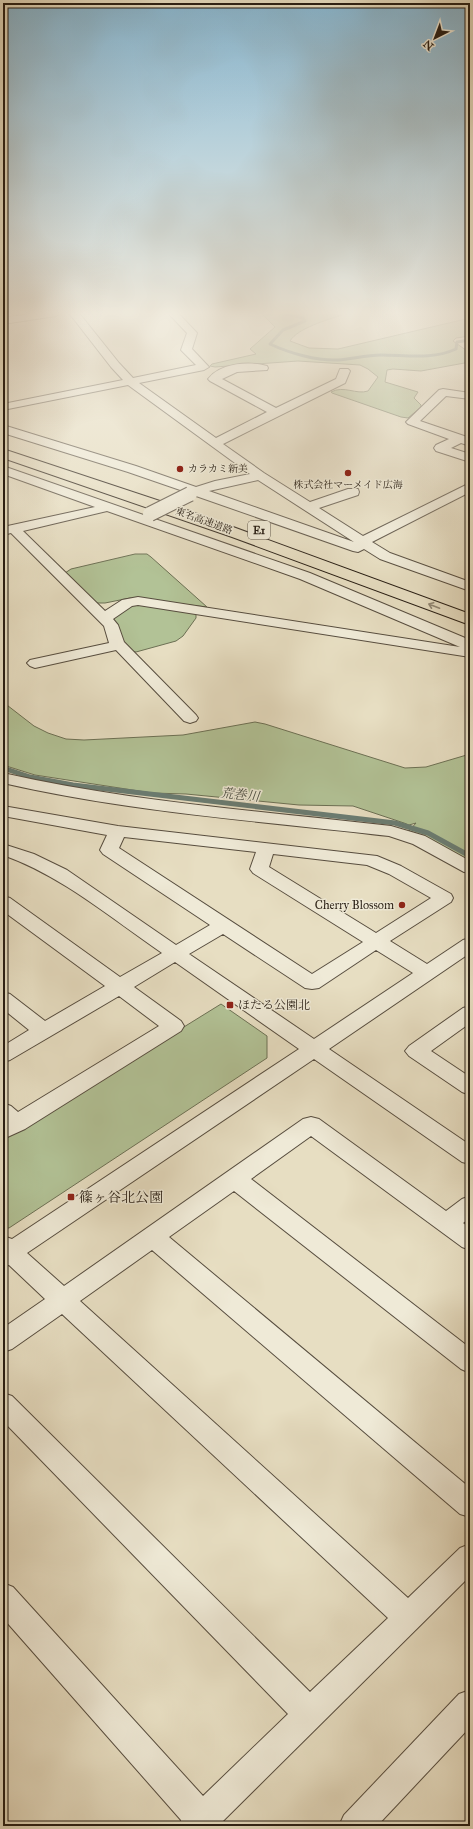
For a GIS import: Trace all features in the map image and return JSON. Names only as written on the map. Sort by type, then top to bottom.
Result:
[{"type":"highway","points":[[3,438],[46,456]]},
{"type":"highway","name":"東名高速道路","points":[[3,442],[343,560],[470,608]]},
{"type":"highway","name":"東名高速道路","points":[[3,453],[181,513],[470,620]]},
{"type":"highway","points":[[3,459],[181,513]]},
{"type":"street","points":[[3,407],[47,398]]},
{"type":"street","points":[[151,398],[260,476],[390,559],[470,587]]},
{"type":"street","points":[[250,398],[277,413]]},
{"type":"street","points":[[214,443],[277,413],[303,398]]},
{"type":"street","points":[[436,398],[412,422],[465,440]]},
{"type":"street","points":[[3,428],[132,468],[193,493],[362,550],[369,538],[470,487]]},
{"type":"street","points":[[465,440],[440,448],[470,458]]},
{"type":"street","points":[[3,470],[107,506],[146,516],[305,576],[470,646]]},
{"type":"street","points":[[146,516],[193,493],[215,485],[260,476]]},
{"type":"street","points":[[307,507],[333,500],[353,492]]},
{"type":"street","points":[[8,530],[98,510],[107,506]]},
{"type":"street","points":[[8,530],[111,625],[119,645],[190,718]]},
{"type":"street","points":[[103,618],[108,616],[126,602],[138,601],[470,653]]},
{"type":"street","points":[[35,663],[119,645]]},
{"type":"street","points":[[3,778],[40,787],[154,804],[391,831],[420,840],[470,868]]},
{"type":"street","points":[[3,812],[118,831],[371,860],[395,870],[444,898],[312,983],[109,850],[118,831]]},
{"type":"street","points":[[266,848],[259,869],[427,973]]},
{"type":"street","points":[[3,849],[28,858],[60,874],[470,1156]]},
{"type":"street","points":[[3,902],[174,1026],[8,1122]]},
{"type":"street","points":[[3,1055],[224,925]]},
{"type":"street","points":[[408,1617],[63,1300],[6,1251],[314,1049],[470,944]]},
{"type":"street","points":[[3,999],[44,1031]]},
{"type":"street","points":[[470,1013],[416,1051],[470,1087]]},
{"type":"street","points":[[3,1342],[311,1125],[470,1241]]},
{"type":"street","points":[[235,1179],[470,1362]]},
{"type":"street","points":[[447,1223],[470,1205]]},
{"type":"street","points":[[152,1237],[470,1505]]},
{"type":"street","points":[[3,1404],[310,1714]]},
{"type":"street","points":[[3,1597],[201,1824],[310,1714],[470,1557]]},
{"type":"street","points":[[355,1826],[470,1705]]},
{"type":"green space","points":[[347,398],[414,398],[421,405],[421,407],[408,418],[401,417]]},
{"type":"green space","points":[[135,554],[147,554],[207,607],[130,598],[105,603],[94,603],[65,573],[71,569]]},
{"type":"green space","points":[[129,603],[193,612],[196,615],[196,618],[183,636],[176,641],[136,652],[125,646],[114,621],[114,617]]},
{"type":"green space","points":[[3,702],[34,726],[48,733],[66,739],[84,740],[183,735],[255,722],[405,768],[426,767],[470,754],[470,861],[424,836],[409,831],[416,823],[409,825],[353,806],[299,805],[186,794],[152,793],[35,775],[3,765]]},
{"type":"green space","points":[[221,1004],[267,1036],[267,1058],[9,1228],[3,1228],[3,1139]]},
{"type":"waterway","name":"荒巻川","points":[[3,768],[30,777],[73,785],[395,823],[428,833],[470,856]]},
{"type":"place","name":"カラカミ新美","points":[[180,469]]},
{"type":"place","name":"株式会社マーメイド広海","points":[[348,473]]},
{"type":"place","name":"Cherry Blossom","points":[[402,905]]},
{"type":"place","name":"ほたる公園北","points":[[230,1005]]},
{"type":"place","name":"篠ヶ谷北公園","points":[[71,1197]]}]
